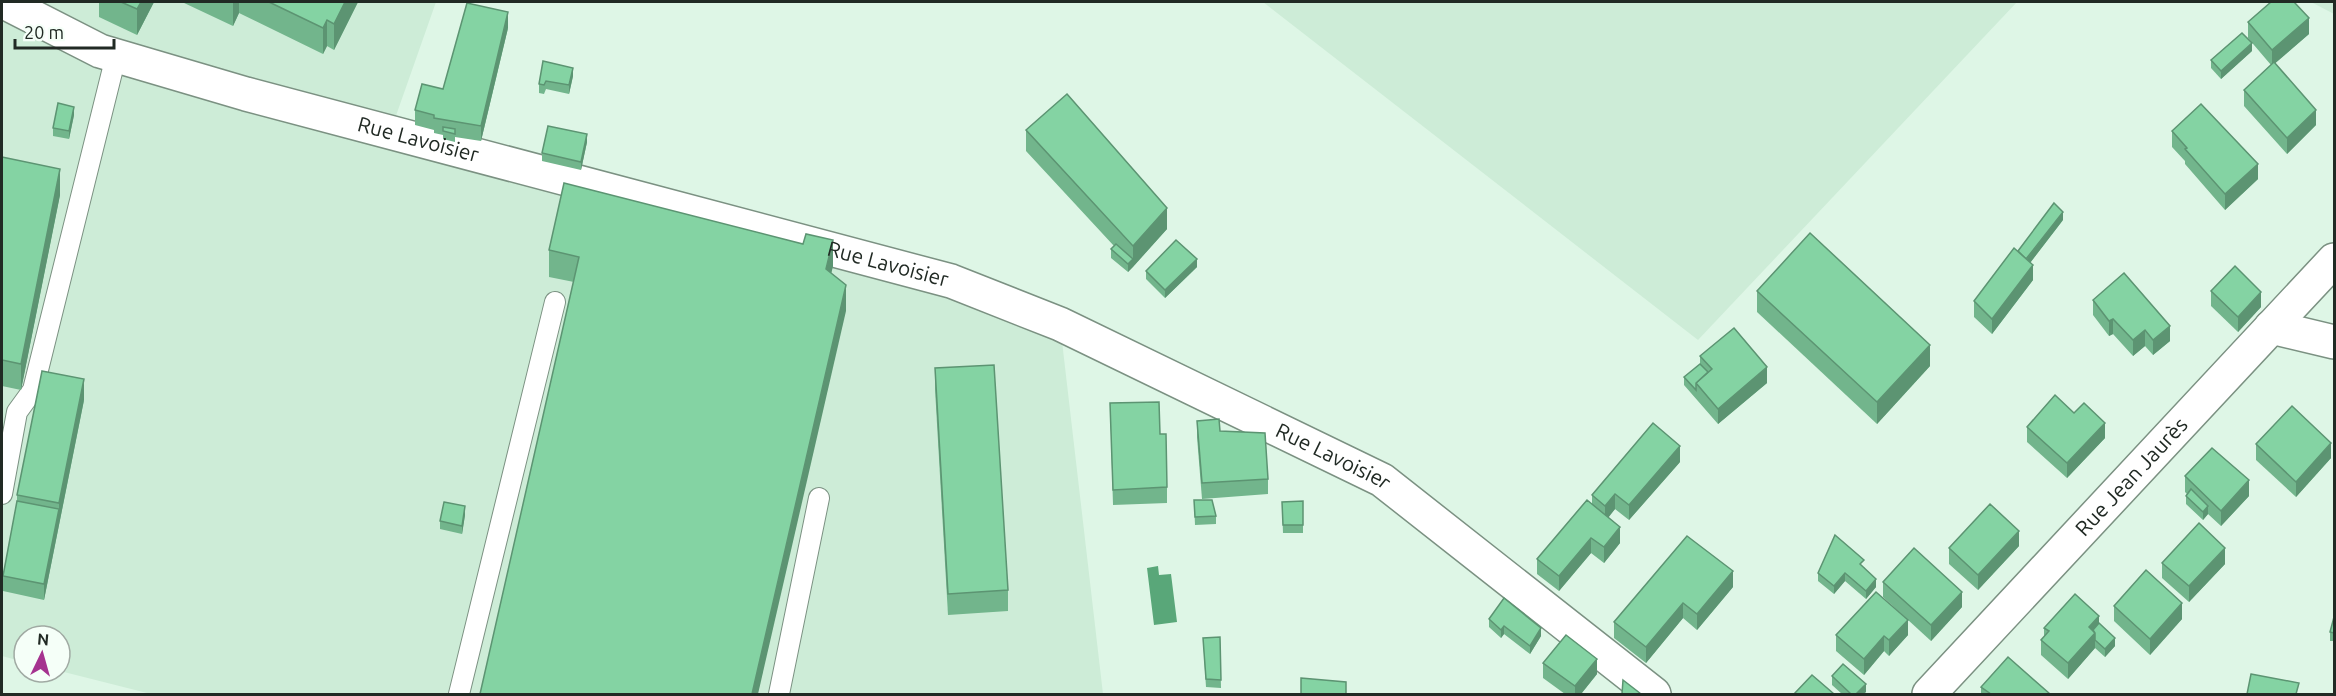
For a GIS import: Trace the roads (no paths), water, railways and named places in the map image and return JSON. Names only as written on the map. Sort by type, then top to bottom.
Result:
[{"type":"street","name":"Rue Lavoisier","points":[[4,2],[100,51],[116,56],[246,94],[951,281],[1060,324],[1382,480],[1654,694]]},
{"type":"street","name":"Rue Jean Jaurès","points":[[1929,694],[2334,260]]},
{"type":"street","points":[[2271,327],[2334,342]]},
{"type":"lane","points":[[2,494],[17,411],[33,390],[116,56]]},
{"type":"lane","points":[[459,694],[555,302]]},
{"type":"lane","points":[[780,694],[819,498]]}]
